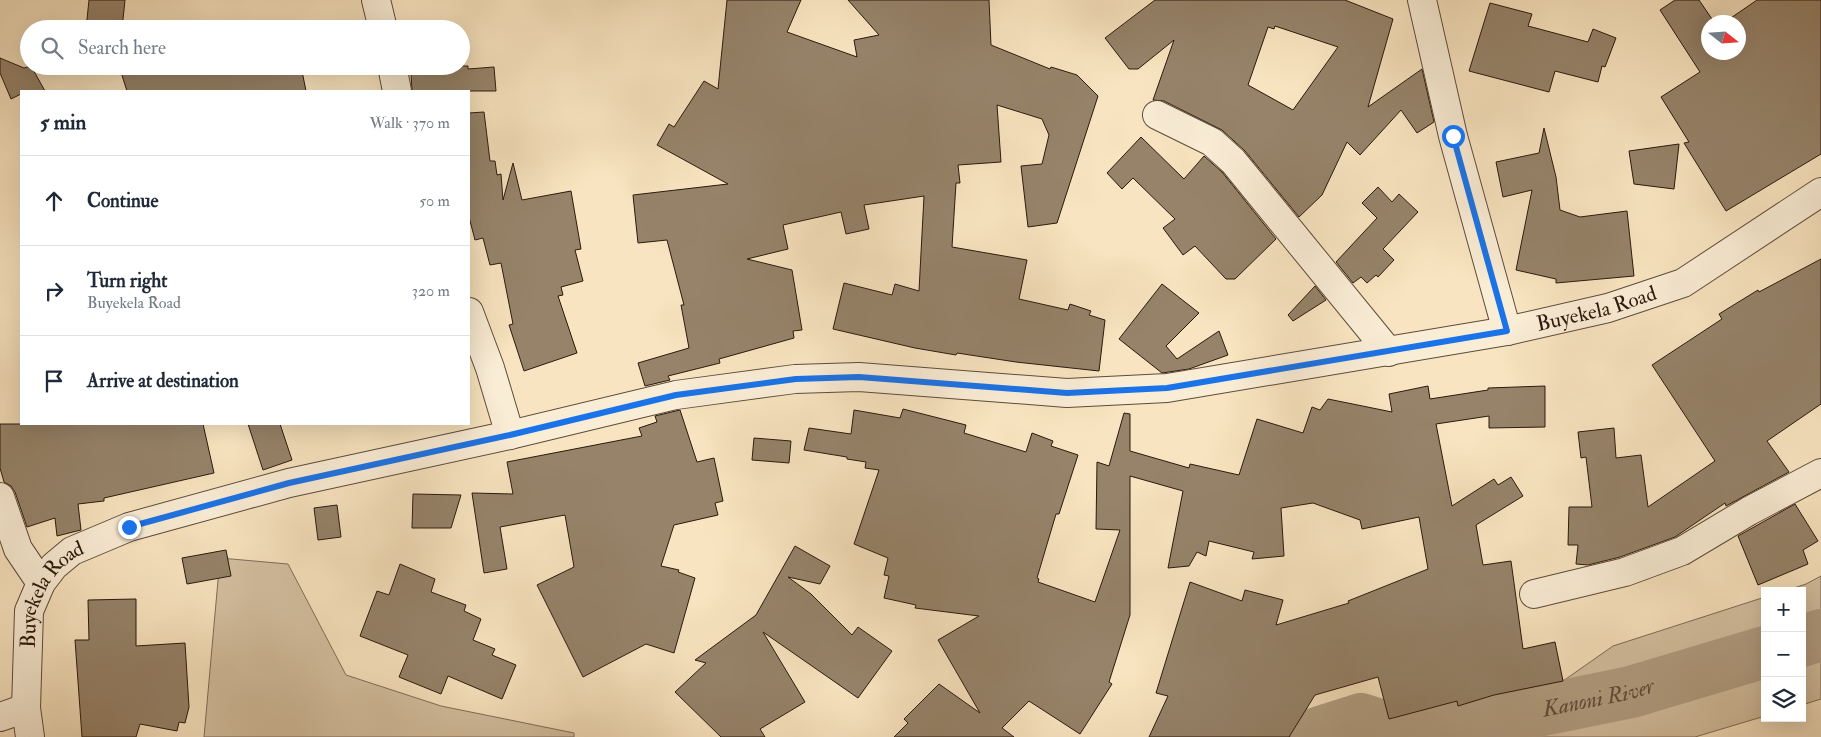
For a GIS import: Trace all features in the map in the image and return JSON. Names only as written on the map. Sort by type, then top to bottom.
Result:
[{"type":"street","points":[[376,0],[381,20]]},
{"type":"street","points":[[1422,0],[1453,136],[1507,331]]},
{"type":"street","points":[[393,75],[396,90]]},
{"type":"street","points":[[1157,115],[1212,142],[1233,161],[1389,352]]},
{"type":"street","name":"Buyekela Road","points":[[30,737],[26,708],[29,611],[41,583],[54,566],[72,551],[129,527],[289,483],[510,435],[676,395],[796,379],[859,377],[1067,393],[1167,388],[1507,331],[1608,308],[1683,282],[1821,192]]},
{"type":"street","points":[[470,315],[490,368],[510,435]]},
{"type":"street","points":[[1534,594],[1625,572],[1682,551],[1749,511],[1821,473]]},
{"type":"street","points":[[0,497],[18,549],[41,583]]},
{"type":"street","points":[[0,717],[26,708]]},
{"type":"shaded area","points":[[220,558],[288,564],[346,675],[441,706],[574,733],[574,737],[204,737]]},
{"type":"shaded area","points":[[1821,576],[1821,699],[1806,704],[1806,587],[1797,587]]},
{"type":"shaded area","points":[[1761,598],[1761,717],[1695,737],[1289,737],[1324,712],[1442,704],[1563,681],[1613,646]]},
{"type":"building","points":[[89,0],[125,0],[123,20],[87,20]]},
{"type":"building","points":[[727,0],[801,0],[787,32],[857,57],[854,40],[879,35],[848,0],[989,0],[991,45],[1050,69],[1051,67],[1077,75],[1098,96],[1057,223],[1028,227],[1021,166],[1042,164],[1049,135],[1042,119],[997,105],[1001,162],[958,165],[960,183],[956,183],[952,247],[1027,260],[1019,299],[1068,310],[1070,304],[1091,311],[1089,315],[1105,320],[1099,371],[1016,362],[957,353],[956,355],[915,348],[833,329],[844,283],[892,295],[895,284],[919,291],[924,196],[864,205],[869,229],[846,234],[841,212],[783,225],[788,249],[747,259],[792,270],[802,330],[793,331],[794,338],[719,359],[720,363],[668,376],[670,380],[645,386],[638,363],[689,348],[681,305],[684,305],[667,240],[638,243],[633,195],[728,184],[657,145],[669,124],[674,127],[704,81],[718,89]]},
{"type":"building","points":[[1155,0],[1345,0],[1393,19],[1368,107],[1422,69],[1434,122],[1417,133],[1401,110],[1360,155],[1347,142],[1322,195],[1299,217],[1245,151],[1222,130],[1164,101],[1153,100],[1174,40],[1138,69],[1129,69],[1105,38]],"holes":[[[1275,26],[1338,47],[1293,110],[1248,85],[1268,27],[1274,29]]]},
{"type":"building","points":[[1675,0],[1699,0],[1709,15],[1701,15],[1701,60],[1746,60],[1746,15],[1735,15],[1757,0],[1821,0],[1821,154],[1726,211],[1684,143],[1689,142],[1661,97],[1700,72],[1660,10]]},
{"type":"building","points":[[1490,3],[1532,14],[1528,26],[1588,42],[1593,29],[1616,38],[1605,67],[1602,66],[1598,82],[1555,71],[1549,92],[1469,71]]},
{"type":"building","points":[[0,58],[20,66],[20,75],[36,75],[44,90],[20,90],[20,94],[11,99],[0,73]]},
{"type":"building","points":[[494,67],[496,91],[412,90],[411,75],[470,75],[470,69]]},
{"type":"building","points":[[122,75],[303,75],[306,90],[127,90]]},
{"type":"building","points":[[484,112],[490,161],[495,161],[497,175],[501,174],[503,200],[513,163],[522,200],[571,191],[581,249],[575,250],[583,281],[561,287],[563,295],[558,296],[577,353],[524,371],[509,325],[513,324],[501,263],[490,265],[483,238],[475,240],[470,221],[470,113]]},
{"type":"building","points":[[1544,128],[1556,177],[1560,210],[1580,217],[1627,211],[1634,276],[1556,283],[1556,279],[1516,270],[1532,190],[1503,197],[1496,162],[1539,153]]},
{"type":"building","points":[[1141,137],[1184,179],[1204,156],[1222,172],[1276,239],[1235,279],[1226,279],[1195,246],[1183,255],[1163,228],[1175,219],[1133,178],[1122,189],[1107,173]]},
{"type":"building","points":[[1679,144],[1674,189],[1634,184],[1629,151]]},
{"type":"building","points":[[1378,187],[1392,202],[1399,194],[1418,212],[1383,249],[1394,260],[1378,277],[1376,275],[1367,283],[1361,277],[1353,283],[1336,262],[1377,218],[1362,203]]},
{"type":"building","points":[[1821,259],[1821,404],[1767,441],[1789,472],[1726,506],[1725,503],[1675,537],[1620,557],[1588,565],[1576,564],[1578,545],[1568,545],[1569,507],[1592,507],[1586,457],[1581,458],[1578,432],[1614,428],[1616,458],[1641,455],[1648,507],[1715,461],[1652,365],[1722,319],[1719,314],[1758,290],[1759,292]]},
{"type":"building","points":[[1162,284],[1199,313],[1166,346],[1177,359],[1219,331],[1228,355],[1189,369],[1162,373],[1119,339]]},
{"type":"building","points":[[1315,286],[1326,300],[1293,321],[1288,315]]},
{"type":"building","points":[[1428,386],[1430,399],[1488,390],[1488,388],[1545,386],[1545,427],[1489,428],[1489,416],[1436,424],[1452,506],[1494,479],[1498,485],[1511,477],[1523,496],[1476,525],[1483,565],[1511,561],[1523,649],[1555,642],[1563,681],[1494,695],[1458,706],[1457,701],[1389,719],[1378,677],[1315,695],[1289,737],[1149,737],[1168,696],[1156,693],[1190,582],[1242,601],[1245,590],[1283,600],[1276,625],[1349,603],[1348,601],[1428,569],[1419,517],[1362,529],[1360,520],[1313,503],[1281,508],[1284,556],[1252,559],[1254,552],[1209,541],[1206,556],[1197,552],[1189,566],[1168,568],[1183,491],[1130,476],[1130,615],[1109,682],[1112,684],[1080,734],[1029,701],[1002,728],[1014,737],[894,737],[908,723],[904,719],[939,684],[980,713],[938,640],[979,616],[915,608],[916,605],[884,598],[889,576],[884,575],[888,558],[854,544],[879,470],[865,468],[866,462],[804,450],[809,428],[851,434],[854,410],[900,418],[903,409],[966,425],[964,433],[1026,452],[1032,433],[1053,441],[1051,446],[1078,455],[1059,514],[1056,514],[1037,578],[1039,579],[1038,582],[1095,602],[1120,530],[1096,529],[1097,462],[1109,466],[1124,413],[1130,414],[1130,451],[1189,468],[1190,464],[1239,475],[1257,419],[1303,433],[1312,407],[1320,410],[1328,399],[1392,412],[1389,394]]},
{"type":"building","points":[[680,410],[697,462],[714,458],[723,501],[715,503],[718,515],[674,525],[661,566],[679,570],[678,572],[695,578],[674,653],[646,644],[583,677],[537,585],[574,567],[565,515],[500,527],[507,569],[484,573],[472,493],[513,494],[507,462],[642,436],[639,428],[657,422],[655,416]]},
{"type":"building","points":[[0,424],[203,425],[214,473],[104,498],[104,501],[78,504],[81,530],[57,536],[55,518],[27,527],[15,492],[11,486],[4,482],[0,468]]},
{"type":"building","points":[[248,425],[280,425],[292,460],[263,470]]},
{"type":"building","points":[[754,438],[791,441],[789,463],[752,460]]},
{"type":"building","points":[[413,494],[461,495],[451,528],[412,528]]},
{"type":"building","points":[[1795,504],[1818,541],[1803,550],[1808,564],[1758,585],[1738,536]]},
{"type":"building","points":[[337,505],[341,537],[318,540],[314,508]]},
{"type":"building","points":[[795,546],[830,566],[820,584],[788,577],[811,594],[852,635],[858,627],[892,651],[858,698],[763,632],[805,702],[760,729],[765,737],[721,737],[675,692],[706,663],[695,660],[756,615]]},
{"type":"building","points":[[226,550],[231,576],[187,584],[182,558]]},
{"type":"building","points":[[400,564],[435,579],[431,592],[466,605],[464,611],[481,619],[473,640],[495,649],[492,655],[516,665],[502,699],[448,676],[441,694],[399,677],[408,655],[360,636],[377,591],[389,595]]},
{"type":"building","points":[[136,599],[136,646],[185,643],[189,707],[185,723],[179,722],[177,731],[140,724],[136,737],[82,737],[75,640],[89,640],[88,600]]},
{"type":"waterway","name":"Kanoni River","points":[[1806,640],[1821,635]]},
{"type":"waterway","name":"Kanoni River","points":[[1317,737],[1317,733],[1361,719],[1415,736],[1631,692],[1761,653]]},
{"type":"route","points":[[129,527],[289,483],[510,435],[676,395],[796,379],[859,377],[1067,393],[1167,388],[1507,331],[1453,136]]}]
